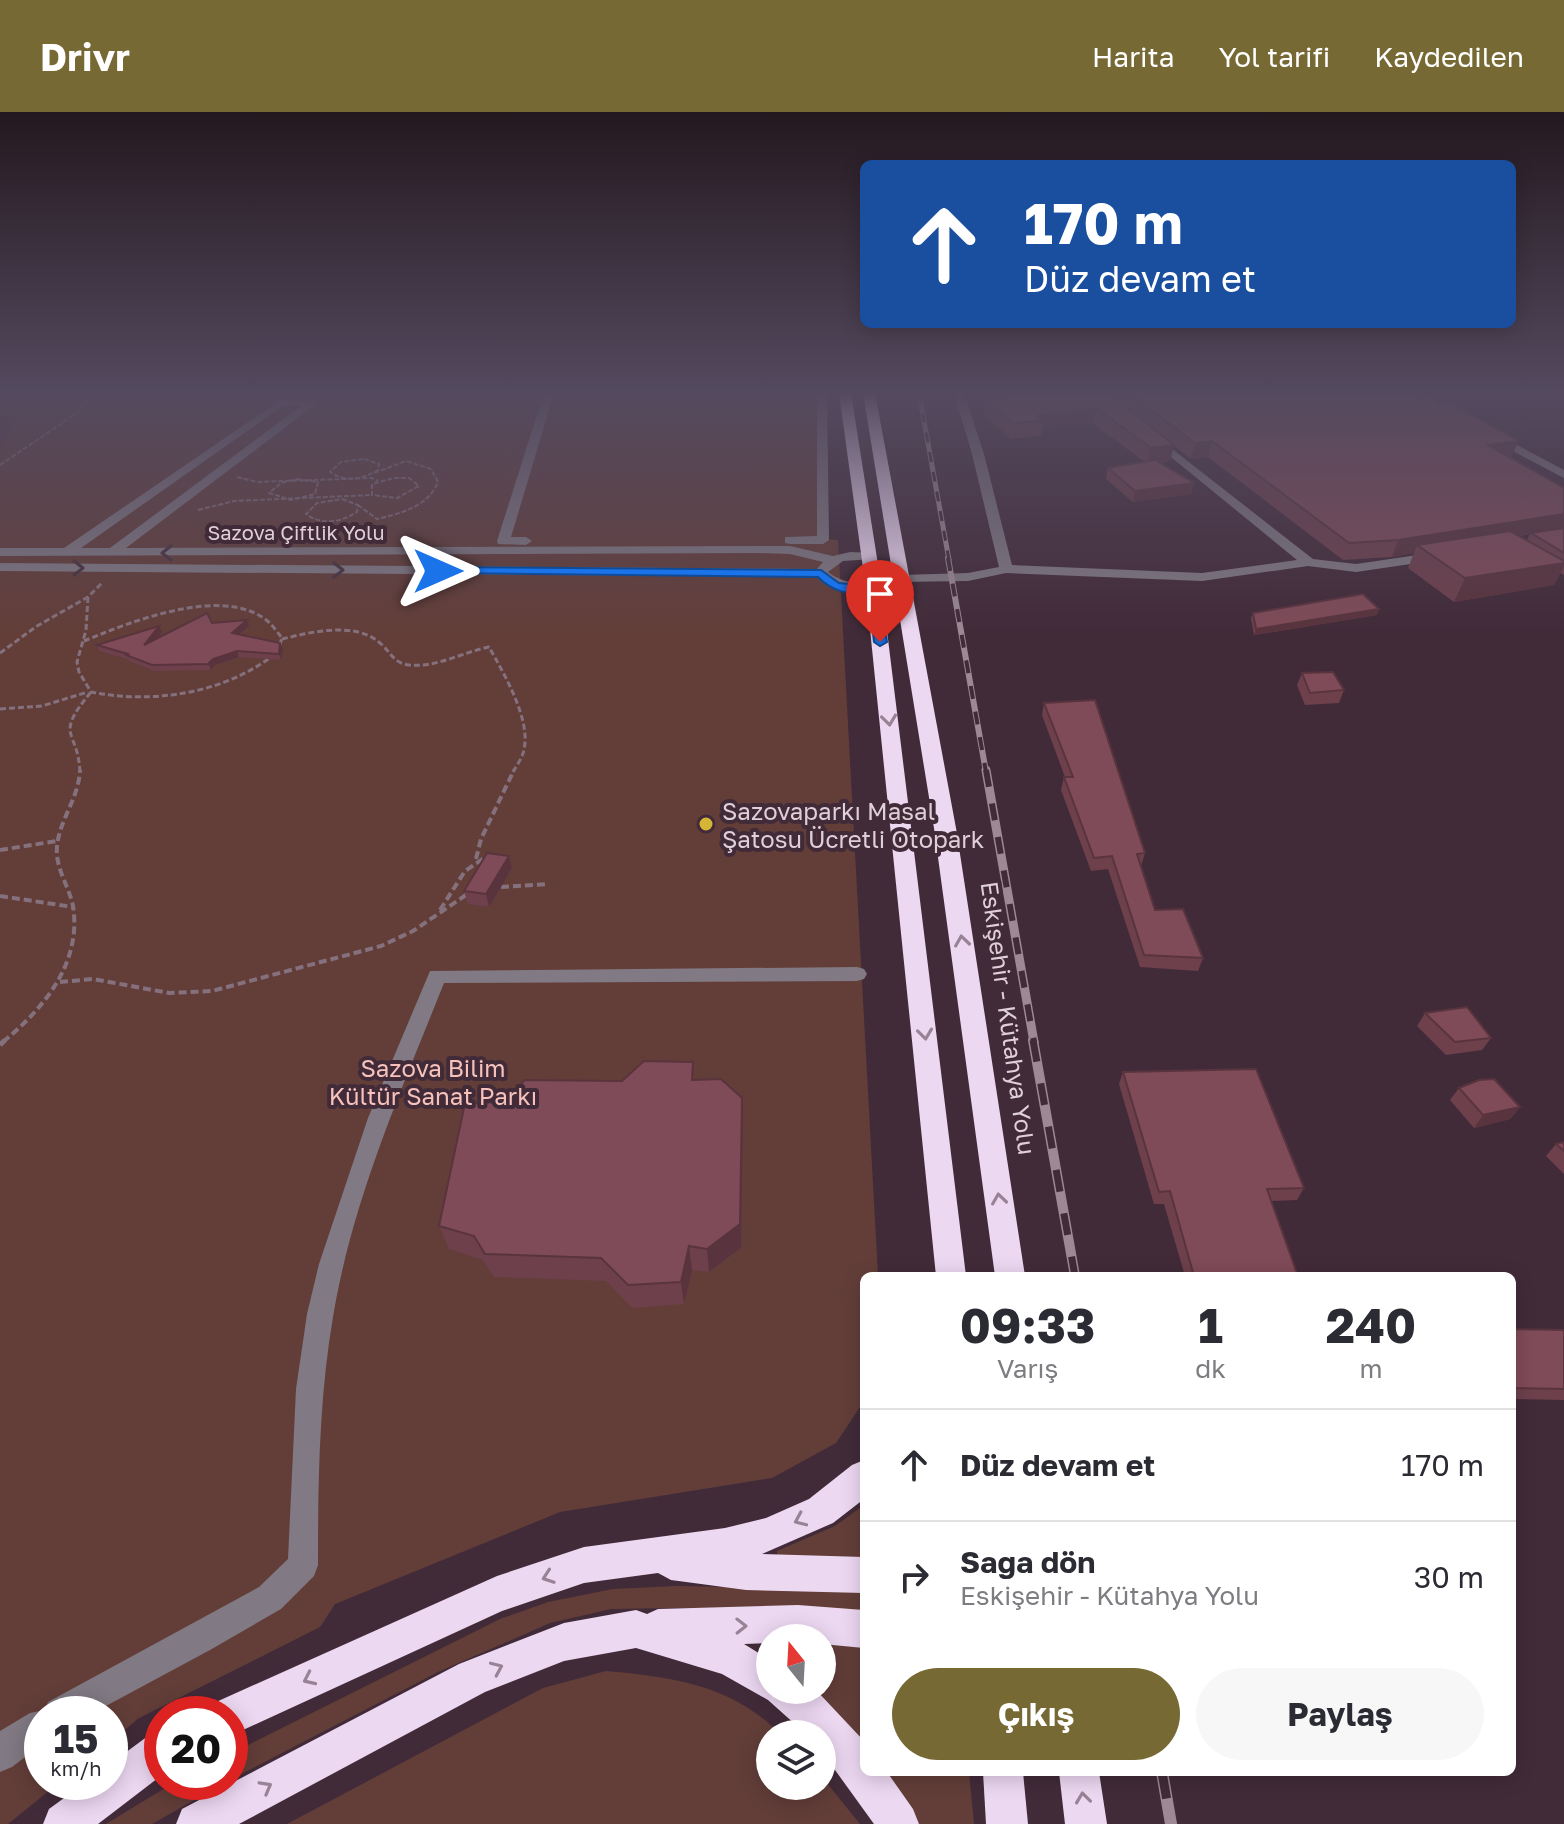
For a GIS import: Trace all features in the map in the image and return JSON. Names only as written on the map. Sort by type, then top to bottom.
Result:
[{"type":"highway","points":[[857,473],[874,590],[950,1272]]},
{"type":"highway","name":"Eskişehir - Kütahya Yolu","points":[[883,473],[945,828],[1009,1272]]},
{"type":"highway","points":[[943,1272],[946,1237]]},
{"type":"highway","points":[[248,1708],[497,1594],[584,1565],[725,1546],[768,1535],[821,1511],[860,1480]]},
{"type":"highway","points":[[638,1558],[746,1572],[860,1575]]},
{"type":"highway","points":[[197,1824],[473,1678],[564,1642],[636,1629],[798,1624],[860,1629]]},
{"type":"highway","points":[[636,1629],[731,1658],[756,1673]]},
{"type":"highway","points":[[803,1704],[860,1767]]},
{"type":"highway","points":[[64,1824],[144,1764]]},
{"type":"highway","points":[[866,1776],[898,1824]]},
{"type":"highway","points":[[1003,1776],[1007,1824]]},
{"type":"highway","points":[[1080,1776],[1086,1824]]},
{"type":"street","points":[[67,552],[183,473]]},
{"type":"street","points":[[111,553],[221,473]]},
{"type":"street","points":[[524,473],[503,541],[823,540],[823,473]]},
{"type":"street","points":[[983,473],[1006,569]]},
{"type":"street","points":[[1197,473],[1308,562],[1359,569],[1459,553]]},
{"type":"street","points":[[139,504],[172,509]]},
{"type":"street","name":"Sazova Çiftlik Yolu","points":[[0,552],[759,549],[790,550],[832,560],[846,556],[869,556]]},
{"type":"street","points":[[118,568],[135,553]]},
{"type":"street","points":[[832,560],[821,573],[834,586],[874,590]]},
{"type":"street","points":[[902,579],[960,578],[1006,569],[1202,577],[1308,562]]},
{"type":"street","name":"Sazova Çiftlik Yolu","points":[[0,567],[821,573]]},
{"type":"street","points":[[90,1696],[270,1598],[303,1565],[312,1363],[335,1248],[380,1117],[437,976],[857,974]]},
{"type":"street","points":[[0,1755],[24,1736]]},
{"type":"path","points":[[230,473],[257,482],[351,479],[374,473]]},
{"type":"path","points":[[331,473],[337,477],[378,481],[409,478],[419,486],[413,493],[399,498],[382,498],[372,490]]},
{"type":"path","points":[[172,509],[186,512],[234,501],[334,499],[349,500],[367,509],[377,519],[433,494],[438,482],[433,473]]},
{"type":"path","points":[[297,479],[318,482],[315,492],[308,497],[291,500],[276,499],[269,493],[275,486],[297,479]]},
{"type":"path","points":[[358,505],[357,512],[337,521],[307,517],[311,506],[372,490],[378,481]]},
{"type":"path","points":[[0,653],[37,626],[88,597],[118,568]]},
{"type":"path","points":[[88,597],[84,641],[77,662],[79,672],[91,692]]},
{"type":"path","points":[[84,641],[155,615],[223,607],[253,610],[271,622],[282,639]]},
{"type":"path","points":[[282,639],[339,631],[365,634],[380,641],[393,659],[413,665],[489,647],[508,680],[522,719],[525,748],[481,839],[476,859],[436,916]]},
{"type":"path","points":[[0,709],[42,706],[91,692],[155,695],[219,683],[238,677],[269,660],[282,639]]},
{"type":"path","points":[[0,1045],[41,1006],[60,982],[72,953],[73,907],[57,860],[57,841],[70,813],[80,779],[69,724],[73,713],[91,692]]},
{"type":"path","points":[[0,850],[57,841]]},
{"type":"path","points":[[476,859],[491,855]]},
{"type":"path","points":[[501,887],[549,884]]},
{"type":"path","points":[[60,982],[83,977],[99,978],[135,988],[190,994],[233,986],[309,964],[346,959],[393,942],[466,895]]},
{"type":"path","points":[[0,896],[62,908],[73,907]]},
{"type":"green space","name":"Sazova Bilim Kültür Sanat Parkı","points":[[0,473],[823,473],[823,539],[838,540],[878,1272],[860,1272],[860,1407],[836,1443],[772,1478],[560,1512],[335,1604],[320,1627],[183,1696],[144,1696],[144,1715],[128,1727],[128,1696],[24,1696],[24,1800],[38,1800],[8,1824],[0,1824]]},
{"type":"green space","points":[[860,1508],[860,1560],[777,1557],[777,1551],[835,1526]]},
{"type":"green space","points":[[677,1586],[860,1590],[860,1614],[611,1609],[550,1623],[438,1672],[248,1771],[248,1745],[500,1619],[548,1602],[613,1589]]},
{"type":"green space","points":[[836,1643],[860,1643],[860,1740],[825,1704],[836,1704]]},
{"type":"green space","points":[[606,1671],[677,1680],[721,1694],[764,1720],[756,1720],[756,1800],[836,1800],[836,1794],[860,1824],[287,1824],[543,1688]]},
{"type":"green space","points":[[887,1776],[969,1776],[974,1824],[919,1824]]},
{"type":"green space","points":[[145,1800],[194,1800],[152,1824],[106,1824]]},
{"type":"building","points":[[1114,473],[1177,473],[1194,483],[1135,491]]},
{"type":"building","points":[[1255,473],[1537,473],[1564,488],[1564,514],[1398,540],[1349,543]]},
{"type":"building","points":[[1564,528],[1564,553],[1531,533]]},
{"type":"building","points":[[1510,531],[1564,563],[1465,578],[1417,545]]},
{"type":"building","points":[[1363,594],[1379,609],[1256,629],[1253,613]]},
{"type":"building","points":[[207,613],[212,623],[247,620],[232,633],[280,643],[279,654],[237,651],[213,659],[208,664],[152,665],[97,645],[159,626],[144,645]]},
{"type":"building","points":[[1333,672],[1344,690],[1310,693],[1302,673]]},
{"type":"building","points":[[1095,700],[1145,853],[1137,854],[1155,910],[1183,909],[1203,958],[1144,955],[1112,856],[1094,858],[1064,777],[1073,777],[1044,703]]},
{"type":"building","points":[[487,853],[509,856],[486,894],[464,891]]},
{"type":"building","points":[[1467,1007],[1491,1038],[1455,1042],[1425,1013]]},
{"type":"building","points":[[644,1061],[693,1062],[692,1080],[721,1079],[742,1098],[740,1224],[707,1249],[689,1246],[681,1282],[628,1285],[601,1258],[485,1254],[474,1236],[439,1226],[465,1103],[510,1102],[524,1080],[622,1081]]},
{"type":"building","points":[[1256,1069],[1304,1188],[1267,1189],[1297,1272],[1193,1272],[1170,1191],[1159,1192],[1123,1072]]},
{"type":"building","points":[[1494,1079],[1520,1107],[1483,1115],[1459,1088],[1479,1080]]},
{"type":"building","points":[[1516,1329],[1564,1330],[1564,1389],[1516,1388]]},
{"type":"railway","points":[[933,473],[949,560]]},
{"type":"railway","points":[[948,558],[986,772]]},
{"type":"railway","points":[[986,770],[1034,1042]]},
{"type":"railway","points":[[1033,1040],[1074,1272]]},
{"type":"railway","points":[[1163,1776],[1171,1824]]},
{"type":"place","name":"Sazovaparkı Masal Şatosu Ücretli Otopark","points":[[706,824]]},
{"type":"route","points":[[438,571],[821,573],[834,586],[874,590],[880,642]]}]
